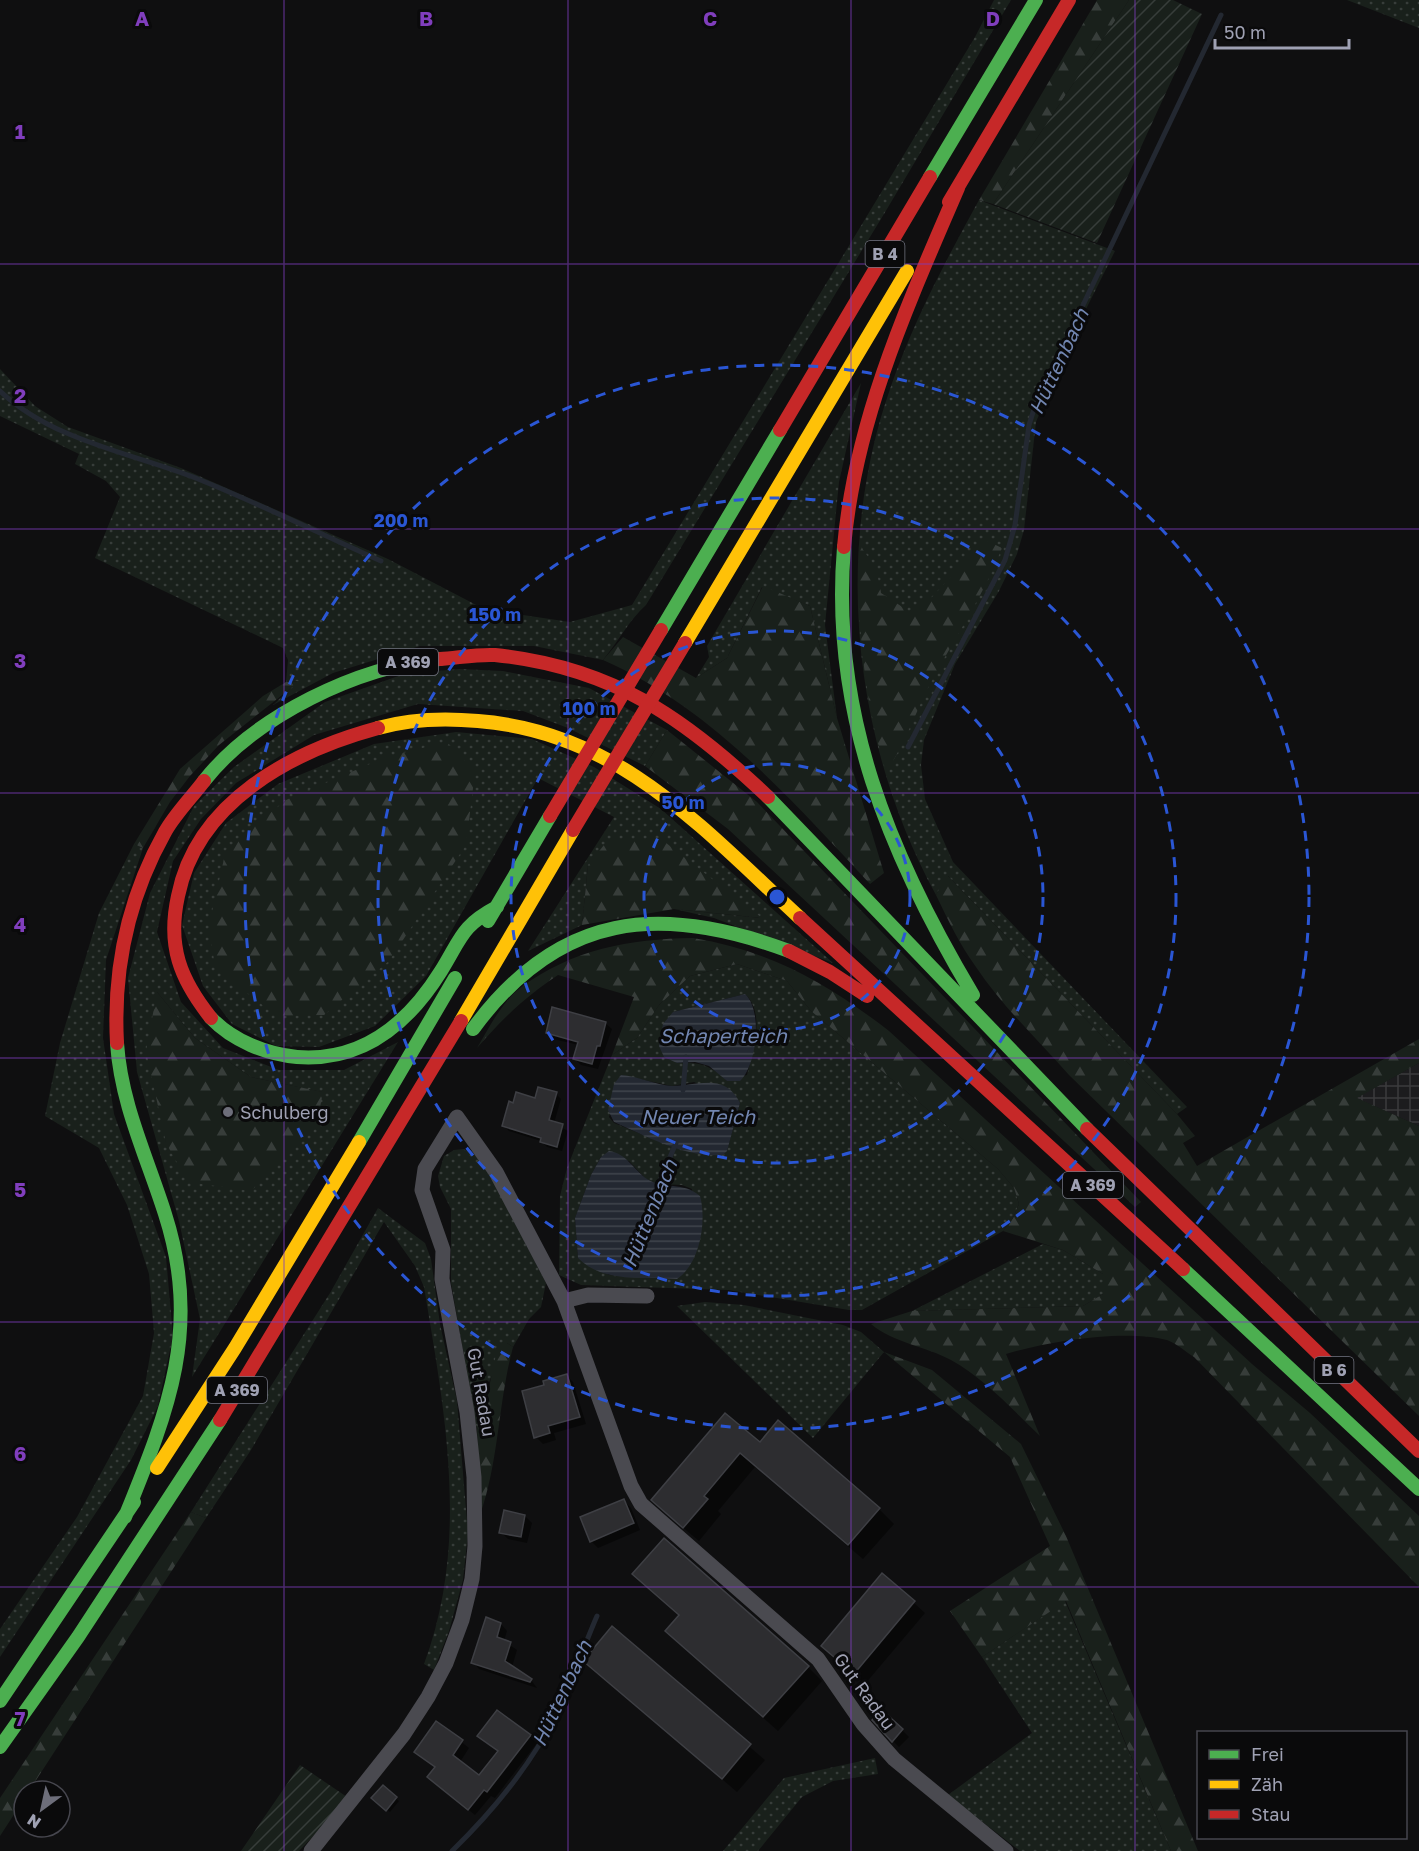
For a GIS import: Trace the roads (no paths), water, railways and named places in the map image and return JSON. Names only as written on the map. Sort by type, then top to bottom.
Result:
[{"type":"highway","name":"B 4","points":[[497,907],[1036,0]]},
{"type":"highway","name":"B 4","points":[[789,470],[1069,0]]},
{"type":"highway","points":[[958,188],[893,343],[864,429],[847,518],[842,601],[843,645],[860,746],[882,820],[900,865],[945,949],[1011,1052]]},
{"type":"highway","name":"A 369","points":[[0,1748],[102,1600],[199,1450],[431,1070],[789,470]]},
{"type":"highway","name":"A 369","points":[[125,1517],[167,1411],[181,1353],[182,1313],[178,1262],[158,1194],[133,1126],[118,1059],[115,1005],[122,940],[141,878],[164,834],[185,801],[242,742],[294,704],[346,680],[384,667],[452,656],[497,656],[544,662],[601,678],[638,695],[698,735],[742,771],[1011,1052],[1250,1288]]},
{"type":"highway","points":[[497,907],[469,924],[423,996],[390,1031],[358,1049],[322,1058],[303,1059],[264,1053],[231,1038],[202,1010],[190,991],[174,946],[176,899],[192,853],[219,815],[262,778],[323,744],[368,730],[419,720],[445,718],[511,723],[580,744],[633,772],[657,790],[959,1062]]},
{"type":"highway","points":[[479,937],[497,907]]},
{"type":"highway","name":"A 369","points":[[431,1070],[453,1059],[496,997],[537,961],[563,947],[605,931],[663,922],[713,926],[791,953],[856,987],[959,1062],[1227,1309]]},
{"type":"highway","name":"A 369","points":[[0,1701],[207,1395],[337,1180],[461,967]]},
{"type":"highway","name":"B 6","points":[[1250,1288],[1419,1451]]},
{"type":"highway","name":"B 6","points":[[1227,1309],[1419,1489]]},
{"type":"street","name":"Gut Radau","points":[[310,1851],[404,1734],[428,1697],[446,1663],[462,1620],[472,1579],[475,1546],[474,1477],[467,1412],[444,1290],[443,1250],[439,1232],[422,1190],[425,1170],[457,1117],[496,1173],[564,1300],[630,1486],[641,1504],[818,1659],[863,1724],[894,1759],[1006,1851]]},
{"type":"street","points":[[564,1300],[588,1295],[647,1296]]},
{"type":"water","name":"Schaperteich","points":[[745,994],[754,1012],[756,1038],[750,1063],[740,1081],[727,1081],[709,1066],[695,1062],[677,1063],[664,1057],[659,1046],[663,1024],[673,1012]]},
{"type":"water","name":"Neuer Teich","points":[[621,1075],[672,1086],[710,1083],[727,1087],[740,1103],[727,1151],[723,1155],[709,1155],[681,1150],[614,1122],[608,1110],[614,1084]]},
{"type":"water","points":[[609,1151],[615,1152],[630,1162],[642,1175],[653,1182],[694,1191],[700,1196],[703,1217],[700,1241],[691,1263],[677,1279],[612,1275],[588,1266],[578,1258],[575,1218],[591,1175],[601,1157]]},
{"type":"waterway","name":"Hüttenbach","points":[[908,747],[1005,560],[1015,525],[1029,425],[1035,406],[1221,15]]},
{"type":"waterway","points":[[0,391],[21,408],[69,434],[198,479],[381,561]]},
{"type":"waterway","name":"Hüttenbach","points":[[683,1090],[686,1057]]},
{"type":"waterway","name":"Hüttenbach","points":[[656,1190],[676,1143]]},
{"type":"waterway","name":"Hüttenbach","points":[[452,1851],[510,1786],[547,1732],[597,1616]]},
{"type":"place","name":"Schulberg","points":[[228,1112]]}]
